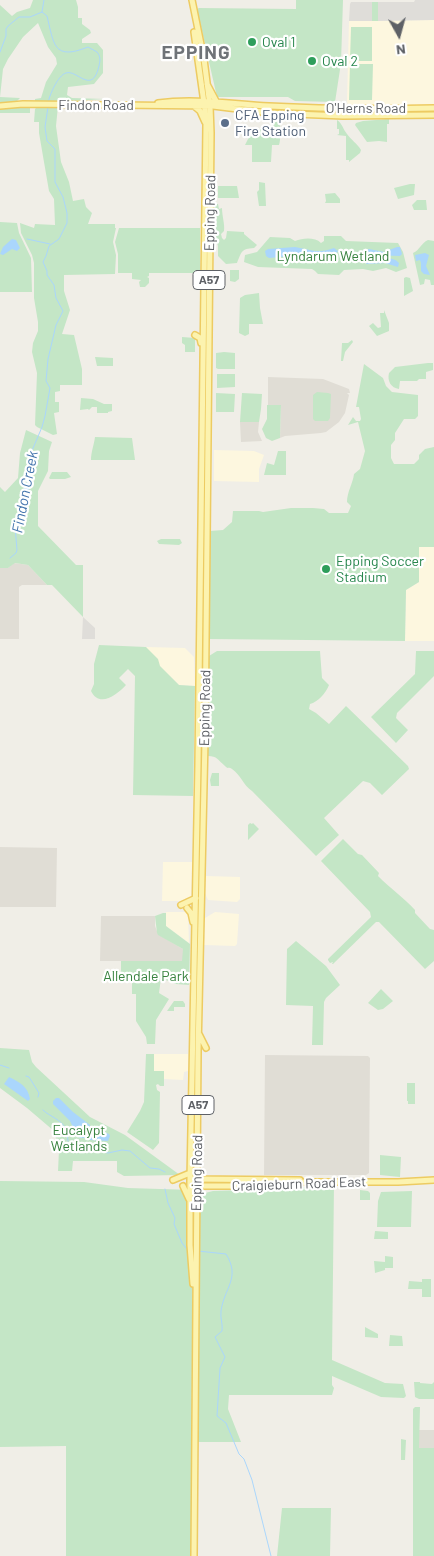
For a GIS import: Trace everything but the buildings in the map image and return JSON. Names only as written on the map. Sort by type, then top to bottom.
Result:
[{"type":"main road","name":"A57","points":[[191,1],[204,59],[203,91],[208,107]]},
{"type":"main road","name":"A57","points":[[204,83],[208,107]]},
{"type":"main road","points":[[204,83],[216,101]]},
{"type":"main road","points":[[187,102],[200,95],[203,91]]},
{"type":"main road","name":"Findon Road","points":[[147,105],[171,101],[187,102],[208,107]]},
{"type":"main road","name":"O'Herns Road","points":[[208,107],[216,101],[247,105],[337,109],[434,108]]},
{"type":"main road","name":"Findon Road","points":[[0,107],[147,105],[208,107]]},
{"type":"main road","points":[[194,106],[200,111],[206,124]]},
{"type":"main road","points":[[208,107],[215,112],[227,107]]},
{"type":"main road","name":"O'Herns Road","points":[[208,107],[312,115],[434,115]]},
{"type":"main road","name":"Epping Road","points":[[194,1556],[196,1193],[190,1173],[200,678],[205,150],[208,107]]},
{"type":"main road","name":"Epping Road","points":[[196,1315],[191,1261],[190,1202],[197,1165],[198,1031],[205,740],[208,443],[208,107]]},
{"type":"main road","points":[[195,335],[201,340],[202,366]]},
{"type":"main road","points":[[181,905],[196,898]]},
{"type":"main road","points":[[187,908],[190,910],[192,919],[192,958],[194,967]]},
{"type":"main road","points":[[198,1031],[206,1048]]},
{"type":"main road","points":[[197,1165],[204,1179]]},
{"type":"main road","points":[[173,1180],[190,1173]]},
{"type":"main road","name":"Craigieburn Road East","points":[[193,1183],[204,1179],[369,1179],[408,1181]]},
{"type":"main road","name":"Craigieburn Road East","points":[[193,1183],[210,1186],[256,1186],[306,1182],[434,1180]]},
{"type":"main road","points":[[183,1186],[190,1202]]},
{"type":"main road","points":[[196,1193],[210,1186]]},
{"type":"main road","points":[[191,1261],[196,1256]]},
{"type":"shaded area","points":[[415,0],[434,0],[434,20],[378,21],[378,2],[414,2]]},
{"type":"shaded area","points":[[351,2],[372,2],[372,21],[349,21]]},
{"type":"shaded area","points":[[434,20],[434,105],[349,106],[347,102],[349,21]]},
{"type":"shaded area","points":[[268,377],[323,379],[349,389],[350,393],[347,393],[349,395],[345,413],[339,422],[326,432],[280,438],[281,405],[268,405]]},
{"type":"shaded area","points":[[240,422],[259,422],[258,432],[262,441],[241,442]]},
{"type":"shaded area","points":[[214,450],[254,451],[264,455],[259,469],[259,482],[214,481]]},
{"type":"shaded area","points":[[419,547],[434,547],[434,641],[405,641],[406,590],[419,582]]},
{"type":"shaded area","points":[[14,563],[28,565],[47,585],[22,585],[19,587],[19,639],[0,639],[0,568],[8,568]]},
{"type":"shaded area","points":[[83,617],[95,628],[95,639],[82,639]]},
{"type":"shaded area","points":[[146,647],[185,648],[194,657],[195,686],[179,685],[159,666]]},
{"type":"shaded area","points":[[0,847],[57,848],[56,907],[0,907]]},
{"type":"shaded area","points":[[163,862],[192,862],[191,898],[183,901],[162,901]]},
{"type":"shaded area","points":[[206,876],[240,877],[240,899],[237,902],[208,900],[205,893]]},
{"type":"shaded area","points":[[166,912],[186,912],[188,914],[189,943],[166,926]]},
{"type":"shaded area","points":[[215,912],[239,914],[237,944],[235,946],[204,945],[205,918]]},
{"type":"shaded area","points":[[101,916],[155,916],[155,926],[158,934],[183,949],[183,961],[100,961]]},
{"type":"shaded area","points":[[154,1054],[188,1054],[188,1071],[184,1072],[183,1080],[164,1079],[164,1071],[154,1071]]},
{"type":"shaded area","points":[[265,1055],[368,1056],[370,1058],[369,1173],[366,1175],[264,1175]]},
{"type":"shaded area","points":[[419,1430],[434,1430],[434,1448],[419,1448]]},
{"type":"green space","points":[[33,0],[76,0],[78,18],[82,18],[82,24],[91,33],[82,39],[82,43],[97,43],[103,50],[103,73],[94,84],[68,87],[67,95],[72,98],[105,99],[55,102],[35,101],[35,99],[41,98],[46,82],[57,64],[56,58],[48,47],[38,23],[23,37],[8,59],[3,69],[0,97],[0,5],[12,16],[17,12],[30,8]]},
{"type":"green space","points":[[296,0],[343,0],[341,63],[335,102],[295,101],[288,97],[217,97],[197,9],[296,9]]},
{"type":"green space","points":[[372,2],[378,2],[378,21],[372,21]]},
{"type":"green space","points":[[351,27],[372,27],[372,61],[350,61]]},
{"type":"green space","points":[[350,64],[373,64],[372,100],[349,100]]},
{"type":"green space","points":[[0,97],[20,98],[17,101],[0,104]]},
{"type":"green space","points":[[58,106],[56,126],[61,162],[69,182],[73,201],[84,199],[86,207],[92,213],[88,224],[115,224],[113,242],[116,255],[115,274],[64,275],[64,291],[70,310],[62,334],[74,335],[82,369],[82,385],[60,385],[60,391],[55,392],[55,402],[59,402],[59,412],[54,413],[57,434],[53,435],[35,425],[37,373],[32,352],[33,343],[38,331],[38,322],[34,298],[34,263],[21,233],[20,223],[34,228],[35,224],[55,225],[54,199],[49,191],[39,133],[39,122],[34,122],[35,109],[37,107]]},
{"type":"green space","points":[[30,107],[30,113],[0,113],[0,108]]},
{"type":"green space","points":[[389,119],[389,124],[387,124],[387,142],[367,142],[355,125],[363,121]]},
{"type":"green space","points":[[337,120],[361,150],[349,162],[349,160],[346,160],[346,136],[337,135],[339,134],[339,129],[337,129]]},
{"type":"green space","points":[[273,121],[280,122],[280,137],[279,145],[272,145],[271,162],[252,162],[252,145],[245,145],[249,137],[249,129],[273,129]]},
{"type":"green space","points":[[259,182],[265,183],[266,206],[259,206],[257,192],[259,190]]},
{"type":"green space","points":[[415,184],[414,195],[398,199],[394,188]]},
{"type":"green space","points":[[218,186],[237,186],[239,198],[218,198]]},
{"type":"green space","points":[[335,193],[340,199],[340,203],[325,203],[325,194]]},
{"type":"green space","points":[[417,200],[426,200],[427,210],[414,210],[412,205]]},
{"type":"green space","points":[[214,204],[218,204],[219,209],[222,208],[224,231],[221,234],[224,240],[227,231],[244,232],[257,245],[254,248],[242,251],[237,263],[226,264],[218,256],[218,246],[214,231]]},
{"type":"green space","points":[[0,222],[17,223],[19,233],[31,258],[32,292],[0,292]]},
{"type":"green space","points":[[119,228],[200,228],[200,273],[149,273],[147,277],[149,278],[149,283],[145,287],[140,287],[139,282],[141,280],[132,279],[132,273],[118,273],[118,254],[115,242]]},
{"type":"green space","name":"Lyndarum Wetland","points":[[324,236],[341,236],[346,241],[398,243],[403,252],[407,268],[396,272],[386,268],[373,271],[363,269],[344,270],[339,275],[318,274],[312,269],[258,267],[244,262],[245,255],[257,252],[270,237],[290,238],[295,241],[312,239],[321,243],[324,241]]},
{"type":"green space","name":"Lyndarum Wetland","points":[[428,240],[434,241],[434,285],[431,285],[430,280],[425,279],[424,284],[420,285],[413,253]]},
{"type":"green space","points":[[230,270],[239,270],[239,279],[235,282],[230,281]]},
{"type":"green space","points":[[404,278],[410,278],[413,291],[404,296]]},
{"type":"green space","points":[[259,293],[263,324],[249,324],[249,334],[245,336],[239,333],[240,298],[245,295]]},
{"type":"green space","points":[[384,310],[389,323],[389,331],[377,336],[369,326],[373,323],[378,328],[381,327],[380,313],[384,313]]},
{"type":"green space","points":[[182,337],[195,338],[195,352],[185,352]]},
{"type":"green space","points":[[352,340],[353,342],[345,352],[343,361],[341,361],[342,343],[348,343]]},
{"type":"green space","points":[[216,353],[235,353],[235,369],[216,368]]},
{"type":"green space","points":[[95,357],[113,358],[113,366],[97,366]]},
{"type":"green space","points":[[433,363],[433,370],[426,372],[426,379],[400,381],[399,389],[390,384],[389,373],[395,367]]},
{"type":"green space","points":[[364,364],[383,378],[386,386],[392,392],[418,395],[418,416],[415,419],[404,419],[395,433],[395,440],[391,445],[391,458],[394,464],[414,464],[425,449],[434,447],[434,547],[419,547],[419,582],[406,590],[405,641],[209,639],[210,531],[223,530],[232,522],[233,511],[263,512],[291,508],[313,508],[324,509],[329,513],[348,513],[351,506],[347,502],[348,495],[354,474],[360,469],[365,451],[358,422],[348,425],[353,417],[356,421],[361,419],[359,407],[356,407]]},
{"type":"green space","points":[[217,374],[235,374],[235,387],[217,388]]},
{"type":"green space","points":[[317,392],[331,394],[330,418],[328,421],[315,421],[313,419],[313,395]]},
{"type":"green space","points":[[216,393],[235,394],[234,412],[216,412]]},
{"type":"green space","points":[[242,393],[262,394],[259,422],[240,422]]},
{"type":"green space","points":[[81,398],[93,399],[104,404],[112,404],[112,411],[97,413],[97,407],[92,407],[89,410],[80,410]]},
{"type":"green space","points":[[267,405],[281,405],[280,438],[272,441],[266,438],[262,429],[267,419]]},
{"type":"green space","points":[[26,430],[52,442],[49,451],[48,471],[38,491],[38,526],[76,565],[83,565],[83,617],[52,585],[47,585],[28,565],[15,563],[8,568],[0,568],[0,487],[5,492],[18,478],[20,453]]},
{"type":"green space","points":[[95,437],[132,438],[135,460],[91,460]]},
{"type":"green space","points":[[278,451],[286,451],[286,475],[264,475],[267,463],[274,465]]},
{"type":"green space","points":[[52,472],[67,472],[71,477],[50,479]]},
{"type":"green space","points":[[161,539],[180,539],[182,543],[179,545],[159,544],[157,541]]},
{"type":"green space","points":[[99,645],[146,647],[158,659],[160,666],[179,685],[195,686],[193,796],[133,795],[135,676],[128,669],[119,678],[126,685],[118,693],[103,699],[94,696],[91,691],[94,684],[94,664]]},
{"type":"green space","points":[[217,651],[320,651],[322,678],[329,685],[321,697],[310,704],[309,709],[329,724],[346,706],[408,766],[409,769],[382,795],[370,783],[363,781],[324,818],[339,835],[316,856],[249,789],[235,771],[226,767],[215,758],[208,756],[209,656]]},
{"type":"green space","points":[[416,651],[434,651],[434,676],[397,713],[396,718],[408,730],[396,743],[371,717],[415,674]]},
{"type":"green space","points":[[212,773],[219,773],[219,786],[211,786]]},
{"type":"green space","points":[[253,823],[259,829],[248,840],[248,825]]},
{"type":"green space","points":[[343,839],[358,854],[362,855],[379,873],[378,876],[415,910],[415,913],[430,929],[434,930],[434,961],[425,969],[379,922],[376,922],[333,964],[333,962],[330,963],[328,960],[371,917],[370,912],[321,861]]},
{"type":"green space","name":"Allendale Park","points":[[166,913],[166,926],[190,944],[189,985],[176,984],[161,978],[159,993],[169,999],[156,1020],[155,1044],[147,1044],[146,1037],[136,1021],[136,994],[132,994],[132,981],[121,981],[121,961],[182,961],[183,949],[157,933],[155,916]]},
{"type":"green space","points":[[296,941],[326,966],[340,985],[324,1002],[323,1045],[312,1045],[313,1006],[286,1005],[287,949]]},
{"type":"green space","points":[[381,989],[393,1001],[383,1009],[378,1010],[368,1003]]},
{"type":"green space","points":[[174,1001],[183,1001],[185,1007],[174,1007],[174,1011],[167,1011]]},
{"type":"green space","name":"Eucalypt Wetlands","points":[[0,1048],[29,1050],[32,1062],[36,1067],[90,1117],[125,1135],[180,1175],[124,1176],[117,1172],[117,1161],[73,1161],[72,1171],[58,1171],[59,1150],[54,1131],[0,1088]]},
{"type":"green space","points":[[146,1054],[154,1054],[154,1071],[164,1071],[164,1086],[156,1085],[157,1090],[160,1092],[159,1143],[153,1150],[127,1132],[144,1102]]},
{"type":"green space","points":[[407,1083],[415,1083],[415,1104],[408,1104]]},
{"type":"green space","points":[[380,1155],[401,1157],[400,1177],[380,1175]]},
{"type":"green space","points":[[0,1181],[84,1182],[128,1188],[193,1190],[191,1556],[66,1556],[66,1446],[0,1447]]},
{"type":"green space","points":[[334,1184],[332,1360],[385,1383],[403,1384],[406,1396],[404,1398],[381,1397],[332,1376],[334,1388],[332,1395],[229,1395],[228,1409],[241,1442],[198,1442],[201,1194],[213,1191],[278,1189]]},
{"type":"green space","points":[[360,1190],[370,1193],[370,1200],[360,1200]]},
{"type":"green space","points":[[412,1191],[411,1227],[377,1227],[378,1201],[381,1192]]},
{"type":"green space","points":[[375,1231],[388,1232],[388,1239],[374,1239]]},
{"type":"green space","points":[[385,1256],[393,1257],[393,1268],[385,1268],[385,1270],[375,1273],[374,1261],[385,1262]]},
{"type":"green space","points":[[422,1279],[431,1279],[431,1297],[422,1297],[422,1289],[408,1289],[409,1281],[422,1282]]},
{"type":"green space","points":[[365,1327],[378,1334],[378,1338],[365,1337]]},
{"type":"green space","points":[[390,1335],[402,1336],[403,1346],[389,1346]]},
{"type":"green space","points":[[414,1382],[432,1384],[434,1382],[434,1399],[419,1399],[415,1397]]},
{"type":"green space","points":[[420,1407],[419,1448],[434,1448],[434,1556],[413,1556],[413,1409]]},
{"type":"green space","points":[[401,1439],[406,1440],[405,1460],[401,1460]]},
{"type":"green space","points":[[282,1508],[331,1508],[330,1556],[277,1556]]},
{"type":"water","points":[[12,239],[16,240],[20,248],[17,251],[12,249],[3,255],[0,254],[3,247]]},
{"type":"water","points":[[295,247],[318,251],[334,248],[338,251],[335,256],[318,261],[291,256],[269,258],[266,256],[265,251],[268,249]]},
{"type":"water","points":[[400,247],[402,254],[400,256],[372,255],[371,257],[393,259],[399,263],[398,267],[385,263],[367,264],[361,259],[362,252],[369,249],[384,252]]},
{"type":"water","points":[[425,253],[429,255],[426,266],[430,275],[424,274],[421,271],[420,260],[416,261],[415,255]]},
{"type":"water","points":[[30,453],[35,456],[36,461],[31,474],[31,482],[26,499],[24,487],[29,476],[28,456]]},
{"type":"water","points":[[9,1077],[25,1088],[30,1099],[28,1101],[4,1084]]},
{"type":"water","points":[[56,1098],[59,1098],[90,1125],[87,1138],[77,1136],[70,1121],[53,1104]]},
{"type":"water","points":[[91,1127],[109,1134],[108,1141],[90,1140]]},
{"type":"waterway","points":[[0,52],[8,26],[19,17],[30,17],[42,12],[44,0]]},
{"type":"waterway","name":"Findon Creek","points":[[42,12],[47,16],[51,35],[61,51],[76,51],[88,47],[97,52],[100,59],[96,75],[92,79],[84,79],[70,73],[63,75],[54,86],[48,103]]},
{"type":"waterway","name":"Findon Creek","points":[[31,453],[45,416],[50,388],[46,381],[48,359],[56,325],[63,311],[56,298],[54,285],[47,275],[43,262],[49,246],[59,239],[67,223],[67,213],[63,197],[55,182],[55,149],[47,141],[45,127],[48,107]]},
{"type":"waterway","points":[[27,239],[50,244]]},
{"type":"waterway","name":"Findon Creek","points":[[10,558],[17,550],[15,526],[22,514],[26,500]]},
{"type":"waterway","name":"Findon Creek","points":[[0,1065],[9,1068]]},
{"type":"waterway","name":"Findon Creek","points":[[26,1076],[29,1077],[39,1093],[38,1097]]},
{"type":"waterway","name":"Findon Creek","points":[[43,1110],[64,1126],[68,1141]]},
{"type":"waterway","name":"Findon Creek","points":[[77,1148],[87,1147],[108,1153],[122,1150],[130,1151],[150,1168],[165,1172]]},
{"type":"waterway","name":"Findon Creek","points":[[165,1189],[168,1203],[175,1218],[174,1224],[186,1248]]},
{"type":"waterway","name":"Findon Creek","points":[[198,1251],[226,1254],[232,1270],[232,1277],[221,1311],[222,1331],[215,1337],[225,1357],[220,1368],[217,1416],[226,1423],[239,1454],[244,1459],[252,1480],[271,1556]]},
{"type":"place","name":"Oval 1","points":[[252,42]]},
{"type":"place","name":"Oval 2","points":[[312,61]]},
{"type":"place","name":"CFA Epping Fire Station","points":[[225,123]]},
{"type":"place","name":"Epping Soccer Stadium","points":[[326,569]]},
{"type":"district","name":"EPPING","points":[[196,53]]}]
